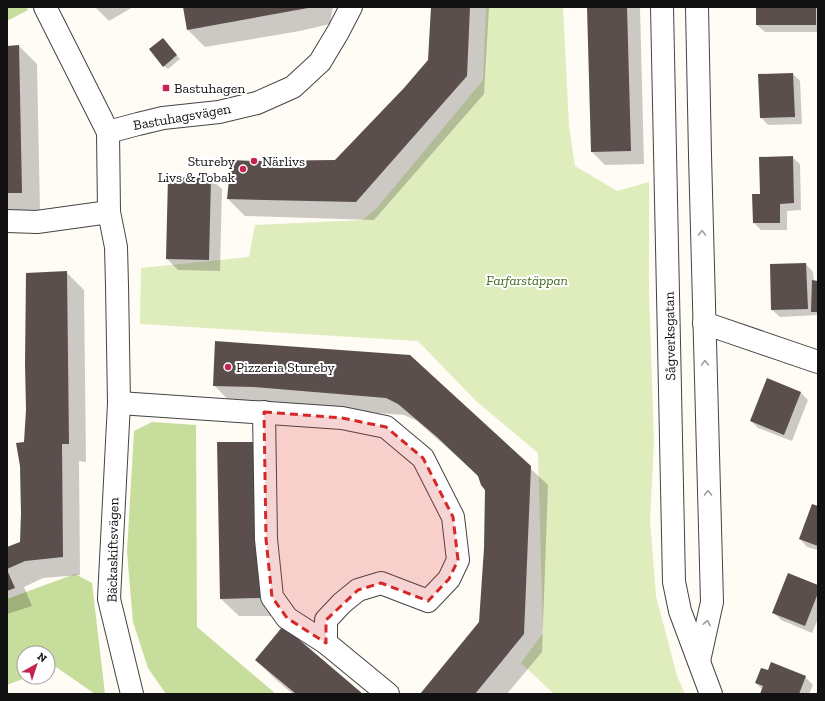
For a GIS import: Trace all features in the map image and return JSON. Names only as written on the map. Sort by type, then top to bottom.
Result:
[{"type":"street","points":[[45,7],[108,132]]},
{"type":"street","name":"Bastuhagsvägen","points":[[108,132],[163,118],[219,112],[250,105],[293,87],[320,62],[351,7]]},
{"type":"street","name":"Sågverksgatan","points":[[662,7],[674,582],[680,611],[700,661],[711,694]]},
{"type":"street","name":"Sågverksgatan","points":[[697,7],[712,602],[700,661]]},
{"type":"street","name":"Bäckaskiftsvägen","points":[[108,132],[109,212],[116,254],[119,403],[109,599],[132,694]]},
{"type":"street","points":[[7,221],[38,222],[109,212]]},
{"type":"street","points":[[704,323],[818,362]]},
{"type":"street","points":[[119,403],[342,418],[386,428],[423,458],[452,517],[458,560],[449,579],[428,601],[381,583],[358,590],[342,603],[326,620],[326,643]]},
{"type":"street","points":[[264,412],[266,539],[272,597],[287,618],[326,643],[388,694]]},
{"type":"highlighted area","points":[[264,412],[342,418],[386,427],[423,458],[453,517],[458,560],[449,579],[428,601],[381,583],[358,590],[326,620],[326,643],[287,618],[272,597],[266,539]]},
{"type":"green space","points":[[7,7],[26,7],[28,10],[7,21]]},
{"type":"green space","name":"Farfarstäppan","points":[[486,7],[563,7],[569,126],[575,166],[617,191],[649,182],[649,292],[654,443],[650,520],[656,596],[677,676],[685,694],[554,694],[521,663],[543,633],[538,453],[476,401],[418,341],[140,324],[141,268],[249,257],[255,225],[362,220],[377,208],[483,80]]},
{"type":"green space","points":[[152,422],[196,425],[197,627],[276,694],[166,694],[148,668],[133,622],[127,552],[134,431]]},
{"type":"green space","points":[[75,574],[92,583],[105,694],[95,694],[56,667],[56,645],[16,645],[16,682],[7,685],[7,599]]},
{"type":"building","points":[[183,7],[308,7],[308,8],[187,30]]},
{"type":"building","points":[[431,7],[470,7],[467,76],[356,202],[227,199],[231,160],[335,160],[404,88],[428,60]]},
{"type":"building","points":[[587,7],[627,7],[631,151],[591,152]]},
{"type":"building","points":[[756,7],[816,7],[816,25],[756,25]]},
{"type":"building","points":[[163,38],[177,55],[163,67],[149,49]]},
{"type":"building","points":[[19,45],[22,193],[7,193],[7,46]]},
{"type":"building","points":[[793,73],[795,117],[760,118],[758,74]]},
{"type":"building","points":[[793,156],[794,203],[780,204],[780,223],[753,223],[752,194],[760,194],[759,157]]},
{"type":"building","points":[[168,177],[211,178],[209,260],[166,259]]},
{"type":"building","points":[[806,263],[808,309],[771,310],[770,264]]},
{"type":"building","points":[[67,271],[69,444],[62,444],[63,557],[25,561],[7,569],[7,547],[20,542],[20,466],[16,443],[24,442],[26,410],[26,273]]},
{"type":"building","points":[[812,280],[818,281],[818,312],[811,312]]},
{"type":"building","points":[[215,341],[410,355],[531,466],[524,634],[475,694],[420,694],[479,622],[484,548],[485,490],[481,485],[478,476],[437,437],[398,404],[386,398],[253,387],[213,386]]},
{"type":"building","points":[[767,378],[801,392],[784,435],[750,421]]},
{"type":"building","points":[[217,442],[258,442],[261,598],[220,599]]},
{"type":"building","points":[[812,504],[818,506],[818,546],[799,539]]},
{"type":"building","points":[[7,570],[15,588],[7,591]]},
{"type":"building","points":[[788,573],[818,585],[818,593],[805,626],[772,613]]},
{"type":"building","points":[[283,626],[363,694],[296,694],[255,660]]},
{"type":"building","points":[[771,662],[806,676],[799,694],[760,694],[763,686],[755,683],[761,668],[768,670]]},
{"type":"place","name":"Bastuhagen","points":[[166,88]]},
{"type":"place","name":"Närlivs","points":[[254,161]]},
{"type":"place","name":"Stureby Livs & Tobak","points":[[243,169]]},
{"type":"place","name":"Pizzeria Stureby","points":[[228,367]]}]
